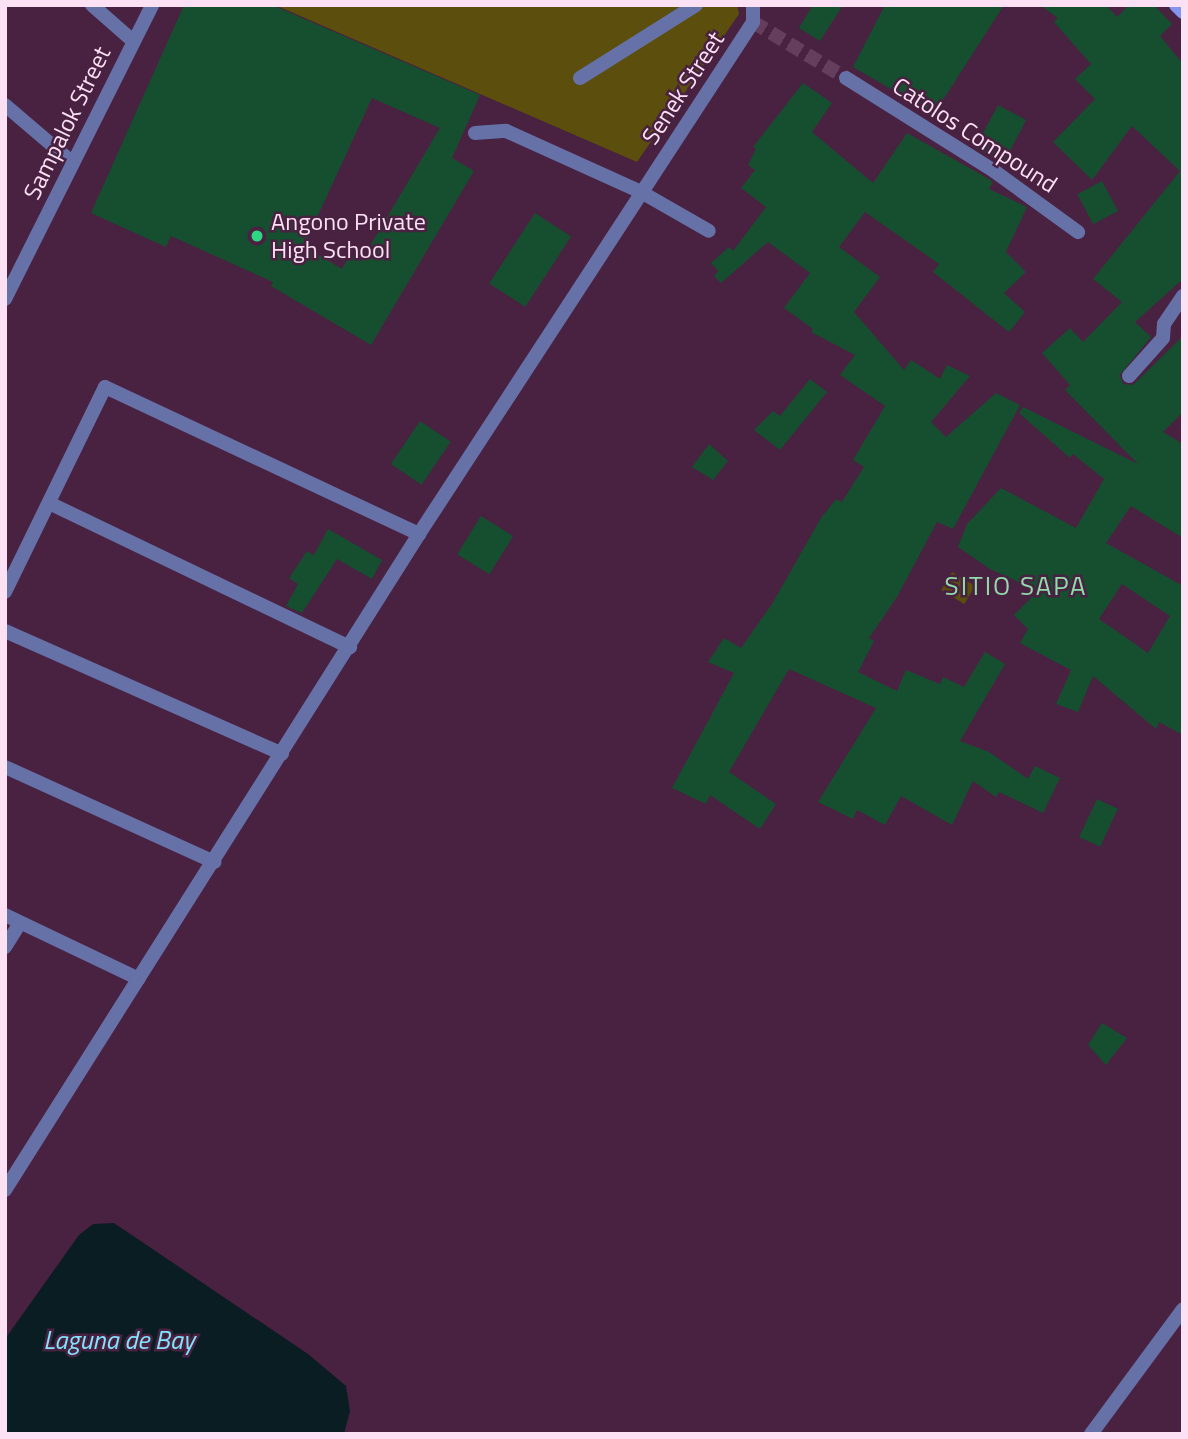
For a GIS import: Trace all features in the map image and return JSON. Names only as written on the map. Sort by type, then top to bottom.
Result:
[{"type":"main road","points":[[1177,5],[1183,12]]},
{"type":"street","points":[[92,5],[134,41]]},
{"type":"street","name":"Sampalok Street","points":[[5,299],[9,282],[73,163],[152,5]]},
{"type":"street","points":[[580,78],[696,5]]},
{"type":"street","name":"Senek Street","points":[[5,1190],[215,862],[419,534],[753,22],[753,5]]},
{"type":"street","name":"Catolos Compound","points":[[846,78],[994,171],[1077,232]]},
{"type":"street","points":[[5,105],[73,163]]},
{"type":"street","points":[[475,133],[506,131],[641,192],[709,231]]},
{"type":"street","points":[[1129,376],[1164,338],[1164,324],[1183,296]]},
{"type":"street","points":[[5,592],[105,387],[419,534]]},
{"type":"street","points":[[49,503],[349,647]]},
{"type":"street","points":[[5,631],[282,754]]},
{"type":"street","points":[[5,767],[215,862]]},
{"type":"street","points":[[5,915],[139,979]]},
{"type":"street","points":[[5,947],[20,923]]},
{"type":"street","points":[[1091,1434],[1183,1309]]},
{"type":"shaded area","points":[[275,5],[737,5],[739,14],[637,162]]},
{"type":"shaded area","points":[[952,572],[975,586],[964,604],[941,590]]},
{"type":"water","name":"Laguna de Bay","points":[[114,1223],[308,1354],[346,1386],[350,1411],[344,1434],[5,1434],[5,1339],[79,1235],[93,1224]]},
{"type":"building","points":[[184,5],[272,5],[480,95],[452,158],[474,171],[371,345],[271,286],[273,282],[171,236],[166,247],[91,213]],"holes":[[[372,98],[440,128],[361,261],[350,255],[342,269],[304,246]]]},
{"type":"building","points":[[813,5],[843,5],[820,41],[799,28]]},
{"type":"building","points":[[885,5],[1004,5],[934,114],[853,67]]},
{"type":"building","points":[[1040,5],[1106,5],[1117,17],[1129,5],[1154,5],[1172,24],[1160,36],[1183,64],[1183,279],[1135,322],[1151,337],[1120,375],[1123,384],[1133,385],[1183,336],[1183,412],[1163,432],[1183,444],[1183,538],[1131,506],[1106,543],[1183,586],[1183,735],[1159,722],[1156,729],[1093,676],[1078,712],[1056,704],[1071,670],[1020,643],[1028,629],[1014,615],[1038,591],[990,569],[958,547],[967,524],[1001,488],[1076,528],[1104,479],[1073,454],[1070,458],[1019,413],[1023,407],[1138,464],[1065,390],[1070,385],[1042,353],[1070,328],[1083,342],[1122,302],[1093,279],[1180,171],[1132,126],[1092,180],[1053,142],[1095,99],[1075,79],[1091,64],[1054,22],[1058,18]],"holes":[[[1122,584],[1170,616],[1148,653],[1099,619]]]},
{"type":"building","points":[[803,83],[832,103],[812,132],[873,183],[907,133],[989,179],[993,182],[989,189],[1027,207],[1006,252],[1026,272],[1004,293],[1025,312],[1009,332],[933,272],[939,264],[865,212],[839,247],[880,277],[854,312],[904,370],[911,360],[940,379],[947,365],[970,376],[931,422],[946,437],[996,393],[1020,405],[953,529],[937,522],[897,597],[869,638],[874,641],[858,672],[897,691],[906,670],[940,684],[943,677],[964,687],[985,652],[1005,664],[960,741],[989,752],[1028,779],[1035,766],[1060,778],[1043,813],[999,792],[996,797],[973,781],[952,825],[901,796],[885,825],[857,810],[853,819],[818,802],[876,708],[789,669],[729,772],[776,804],[760,829],[710,795],[706,804],[672,788],[734,673],[708,662],[724,638],[741,648],[772,604],[821,518],[836,499],[842,502],[864,467],[853,460],[885,406],[840,375],[855,355],[811,332],[813,329],[784,308],[810,273],[768,242],[721,283],[714,276],[718,271],[711,263],[729,247],[733,251],[766,207],[741,188],[755,170],[748,165],[756,149],[753,147]]},
{"type":"building","points":[[998,105],[1026,120],[1003,163],[975,148]]},
{"type":"building","points":[[1102,181],[1118,211],[1093,224],[1077,194]]},
{"type":"building","points":[[535,213],[571,236],[525,307],[489,283]]},
{"type":"building","points":[[810,379],[827,392],[780,450],[754,430],[773,411],[780,416]]},
{"type":"building","points":[[420,421],[451,442],[422,485],[391,464]]},
{"type":"building","points":[[709,444],[728,461],[713,480],[692,467]]},
{"type":"building","points":[[481,516],[513,536],[489,574],[457,554]]},
{"type":"building","points":[[328,529],[382,560],[372,579],[337,559],[302,613],[286,606],[298,584],[289,578],[307,551],[314,555]]},
{"type":"building","points":[[1097,799],[1118,809],[1100,847],[1079,837]]},
{"type":"building","points":[[1102,1023],[1127,1038],[1106,1065],[1088,1045]]},
{"type":"tunnel","points":[[753,22],[846,78]]},
{"type":"place","name":"Angono Private High School","points":[[257,236]]},
{"type":"district","name":"SITIO SAPA","points":[[1016,586]]}]
